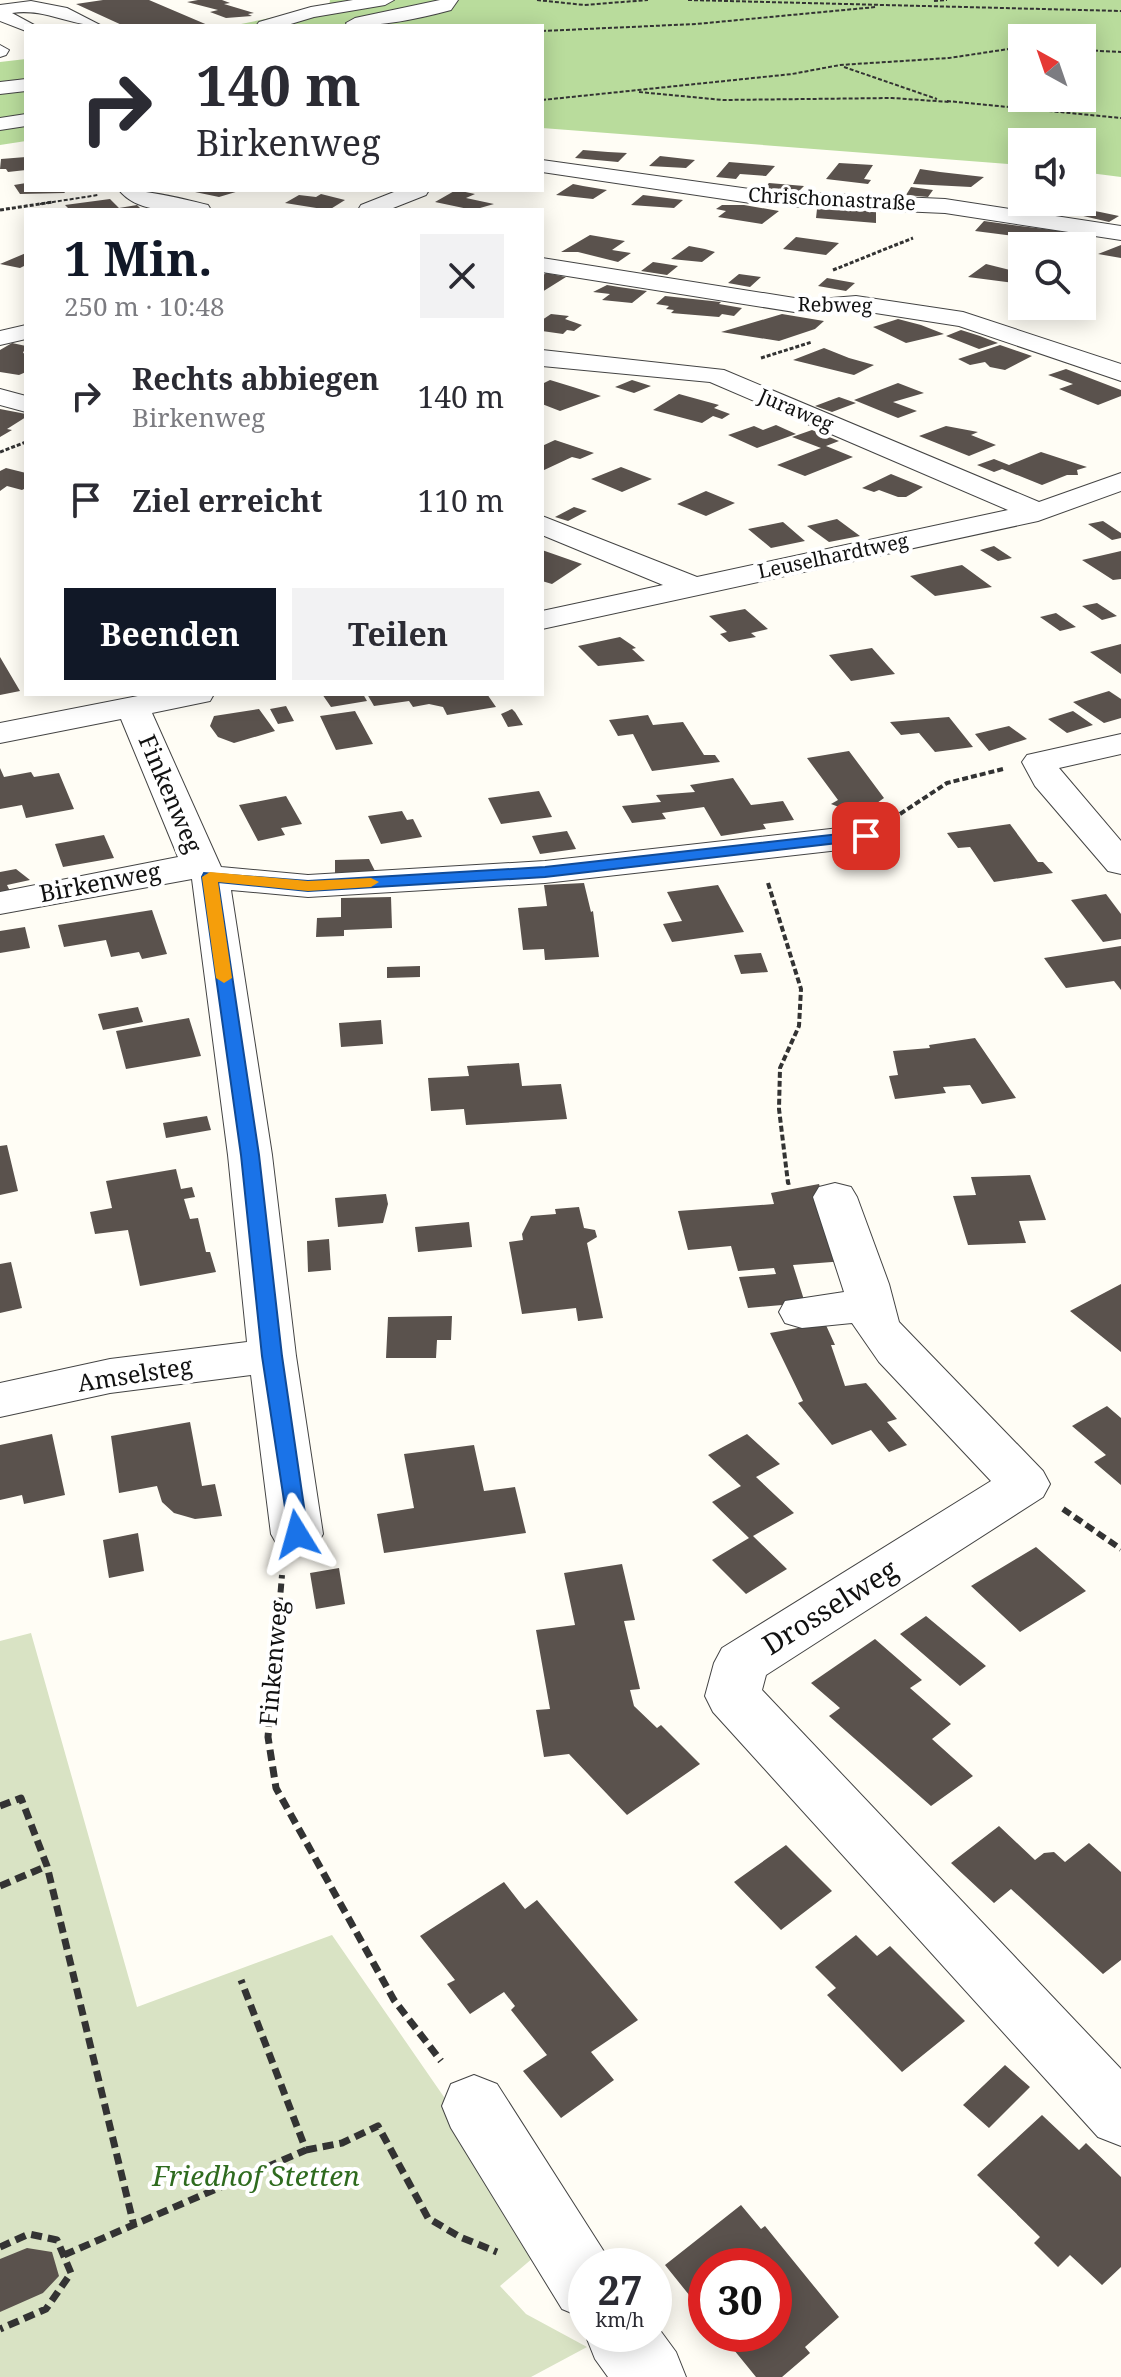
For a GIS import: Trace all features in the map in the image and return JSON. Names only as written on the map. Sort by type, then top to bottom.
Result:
[{"type":"street","points":[[272,24],[311,12],[385,0]]},
{"type":"street","points":[[352,24],[434,9],[445,6],[449,0]]},
{"type":"street","points":[[24,25],[2,15],[12,3],[49,5],[89,24]]},
{"type":"street","points":[[0,88],[24,85]]},
{"type":"street","points":[[0,124],[24,120]]},
{"type":"street","name":"Chrischonastraße","points":[[544,166],[764,198],[961,208],[1121,233]]},
{"type":"street","points":[[133,192],[152,202],[188,208]]},
{"type":"street","points":[[374,208],[413,192]]},
{"type":"street","name":"Rebweg","points":[[544,265],[795,305],[856,303],[963,319],[1121,373]]},
{"type":"street","points":[[0,338],[24,332]]},
{"type":"street","name":"Juraweg","points":[[544,358],[715,375],[1038,512]]},
{"type":"street","points":[[0,397],[24,403]]},
{"type":"street","name":"Leuselhardtweg","points":[[544,620],[1038,512],[1121,481]]},
{"type":"street","points":[[544,526],[693,586]]},
{"type":"street","points":[[0,733],[189,696]]},
{"type":"street","name":"Finkenweg","points":[[133,708],[204,870],[250,1155],[272,1356],[297,1534]]},
{"type":"street","points":[[1121,744],[1039,762],[1047,779],[1121,863]]},
{"type":"street","name":"Birkenweg","points":[[0,903],[204,870],[308,886],[545,872],[866,836]]},
{"type":"street","points":[[835,1197],[866,1284],[877,1327],[1025,1484]]},
{"type":"street","points":[[802,1312],[870,1305]]},
{"type":"street","name":"Amselsteg","points":[[0,1400],[110,1376],[272,1356]]},
{"type":"street","name":"Drosselweg","points":[[1025,1484],[741,1663],[733,1696],[1121,2115]]},
{"type":"street","points":[[474,2106],[568,2256]]},
{"type":"street","points":[[633,2352],[651,2377]]},
{"type":"path","points":[[537,0],[584,5],[648,0]]},
{"type":"path","points":[[688,0],[799,5],[908,3],[1121,11]]},
{"type":"path","points":[[544,31],[744,20],[947,0]]},
{"type":"path","points":[[544,100],[792,74],[840,65],[949,58],[1008,49]]},
{"type":"path","points":[[1096,51],[1121,52]]},
{"type":"path","points":[[840,65],[950,102]]},
{"type":"path","points":[[622,91],[723,100],[892,98],[1121,118]]},
{"type":"path","points":[[0,210],[124,192]]},
{"type":"path","points":[[795,305],[817,276],[919,236]]},
{"type":"path","points":[[0,452],[24,443]]},
{"type":"path","points":[[866,836],[947,783],[961,778]]},
{"type":"path","points":[[755,848],[801,989],[799,1026],[780,1068],[779,1109],[788,1183],[827,1177],[835,1197]]},
{"type":"path","points":[[1025,1484],[1121,1549]]},
{"type":"path","name":"Finkenweg","points":[[297,1534],[283,1562],[273,1673],[268,1737],[276,1788],[394,2000],[474,2106]]},
{"type":"path","points":[[0,1806],[21,1798],[47,1866],[134,2226]]},
{"type":"path","points":[[0,1886],[47,1866]]},
{"type":"path","points":[[241,1980],[306,2150]]},
{"type":"path","points":[[64,2255],[306,2150],[342,2143],[378,2126],[428,2218],[460,2237],[506,2256]]},
{"type":"path","points":[[0,2247],[29,2234],[57,2240],[71,2273],[46,2309],[0,2329]]},
{"type":"green space","points":[[330,0],[1121,0],[1121,177],[1096,174],[1096,128],[1008,128],[1008,164],[544,128],[544,24],[241,24],[329,6]]},
{"type":"green space","points":[[24,59],[24,141],[0,145],[0,62]]},
{"type":"green space","name":"Friedhof Stetten","points":[[31,1633],[137,2007],[332,1935],[547,2246],[500,2286],[526,2314],[568,2337],[568,2352],[578,2352],[531,2377],[0,2377],[0,1641]]},
{"type":"building","points":[[103,0],[149,0],[205,24],[120,24],[76,4]]},
{"type":"building","points":[[222,0],[230,3],[224,4],[254,13],[248,14],[252,16],[226,18],[210,12],[218,10],[187,2]]},
{"type":"building","points":[[583,150],[627,153],[618,162],[575,158]]},
{"type":"building","points":[[660,156],[695,160],[686,168],[649,166]]},
{"type":"building","points":[[24,157],[24,170],[8,172],[0,169],[1,159]]},
{"type":"building","points":[[729,162],[775,166],[766,176],[740,174],[736,179],[716,177]]},
{"type":"building","points":[[839,163],[873,165],[864,179],[871,180],[868,184],[826,179]]},
{"type":"building","points":[[920,169],[984,177],[971,187],[913,184]]},
{"type":"building","points":[[24,183],[24,192],[65,193],[20,194],[14,185]]},
{"type":"building","points":[[769,183],[804,186],[797,193],[763,189]]},
{"type":"building","points":[[573,184],[607,190],[593,199],[556,195]]},
{"type":"building","points":[[911,187],[933,190],[928,197],[906,195]]},
{"type":"building","points":[[195,192],[236,192],[219,197]]},
{"type":"building","points":[[452,192],[466,192],[475,194],[466,198],[494,204],[464,208],[435,202]]},
{"type":"building","points":[[321,194],[345,200],[332,208],[285,203],[299,195],[316,197]]},
{"type":"building","points":[[643,195],[683,200],[674,208],[631,205]]},
{"type":"building","points":[[110,199],[119,208],[68,208],[65,205]]},
{"type":"building","points":[[722,205],[779,211],[762,224],[718,217],[726,211],[716,209]]},
{"type":"building","points":[[817,209],[876,211],[876,223],[816,218]]},
{"type":"building","points":[[1096,211],[1119,216],[1109,222],[1083,216],[1096,216]]},
{"type":"building","points":[[984,221],[1061,231],[1008,232],[1008,235],[975,231]]},
{"type":"building","points":[[590,235],[625,241],[612,250],[631,253],[618,262],[578,252],[561,252]]},
{"type":"building","points":[[796,237],[839,243],[826,255],[783,249]]},
{"type":"building","points":[[1121,245],[1121,258],[1098,254]]},
{"type":"building","points":[[689,246],[715,252],[702,262],[671,259]]},
{"type":"building","points":[[24,254],[24,266],[20,268],[0,264]]},
{"type":"building","points":[[653,262],[678,266],[667,275],[641,271]]},
{"type":"building","points":[[986,264],[1008,270],[1008,282],[968,277]]},
{"type":"building","points":[[546,273],[566,277],[544,291]]},
{"type":"building","points":[[739,274],[761,277],[750,287],[728,283]]},
{"type":"building","points":[[827,278],[855,283],[846,291],[818,286]]},
{"type":"building","points":[[607,285],[647,291],[632,303],[602,300],[610,294],[593,292]]},
{"type":"building","points":[[665,296],[721,302],[719,304],[742,308],[734,316],[671,313],[674,310],[666,309],[669,306],[656,304]]},
{"type":"building","points":[[551,314],[569,316],[565,319],[582,325],[563,334],[544,331],[544,319]]},
{"type":"building","points":[[782,314],[824,321],[815,329],[779,341],[721,332]]},
{"type":"building","points":[[898,319],[944,334],[906,343],[873,327]]},
{"type":"building","points":[[961,330],[998,343],[979,349],[946,336]]},
{"type":"building","points":[[12,343],[24,346],[24,373],[0,372],[0,350]]},
{"type":"building","points":[[1000,345],[1032,356],[1005,370],[990,367],[985,362],[970,365],[958,359]]},
{"type":"building","points":[[824,348],[874,365],[854,375],[793,360]]},
{"type":"building","points":[[1066,369],[1121,390],[1121,396],[1098,405],[1059,389],[1073,384],[1048,375]]},
{"type":"building","points":[[550,380],[601,396],[560,411],[544,405],[544,383]]},
{"type":"building","points":[[632,380],[651,386],[634,393],[615,387]]},
{"type":"building","points":[[898,383],[924,393],[893,402],[917,411],[898,418],[854,400]]},
{"type":"building","points":[[679,394],[719,405],[714,408],[730,414],[722,419],[713,416],[702,423],[653,410]]},
{"type":"building","points":[[839,397],[856,403],[832,412],[815,406]]},
{"type":"building","points":[[0,409],[24,414],[24,418],[7,429],[12,430],[0,437]]},
{"type":"building","points":[[776,425],[796,434],[757,448],[728,435],[754,426],[763,430]]},
{"type":"building","points":[[946,426],[978,432],[971,435],[996,445],[969,456],[919,436]]},
{"type":"building","points":[[812,430],[839,441],[826,446],[853,457],[805,476],[777,465],[821,448],[792,437]]},
{"type":"building","points":[[555,440],[594,453],[580,459],[572,457],[544,470],[544,445]]},
{"type":"building","points":[[1041,452],[1087,467],[1077,470],[1078,475],[1067,475],[1042,485],[1002,469],[994,472],[977,465],[994,459],[1009,465]]},
{"type":"building","points":[[621,467],[652,479],[622,492],[591,479]]},
{"type":"building","points":[[6,468],[24,472],[24,489],[7,486],[0,491],[0,471]]},
{"type":"building","points":[[891,474],[923,487],[906,497],[862,488]]},
{"type":"building","points":[[706,491],[735,503],[706,516],[677,504]]},
{"type":"building","points":[[574,507],[587,511],[568,521],[555,517]]},
{"type":"building","points":[[837,519],[860,536],[829,542],[807,526]]},
{"type":"building","points":[[1103,521],[1121,533],[1121,538],[1112,540],[1088,524]]},
{"type":"building","points":[[783,522],[805,541],[771,548],[748,529]]},
{"type":"building","points":[[994,546],[1012,558],[998,561],[980,550]]},
{"type":"building","points":[[544,551],[582,564],[552,584],[544,582]]},
{"type":"building","points":[[1121,551],[1121,579],[1113,580],[1082,560]]},
{"type":"building","points":[[962,565],[992,587],[935,596],[910,576]]},
{"type":"building","points":[[1097,603],[1117,616],[1102,620],[1082,606]]},
{"type":"building","points":[[745,609],[768,629],[751,633],[756,637],[729,642],[720,634],[727,632],[709,616]]},
{"type":"building","points":[[1056,613],[1076,627],[1060,631],[1040,617]]},
{"type":"building","points":[[620,637],[636,648],[632,649],[645,661],[598,666],[578,646]]},
{"type":"building","points":[[1121,644],[1121,674],[1090,652]]},
{"type":"building","points":[[872,648],[895,674],[851,681],[829,655]]},
{"type":"building","points":[[0,657],[20,691],[0,695]]},
{"type":"building","points":[[1109,691],[1121,699],[1121,718],[1104,723],[1073,702]]},
{"type":"building","points":[[323,696],[364,696],[367,701],[331,707]]},
{"type":"building","points":[[368,696],[488,696],[496,707],[447,715],[443,707],[429,704],[413,707],[409,701],[374,706]]},
{"type":"building","points":[[286,706],[294,721],[278,724],[270,709]]},
{"type":"building","points":[[259,709],[275,731],[234,743],[218,737],[210,726],[214,716]]},
{"type":"building","points":[[512,709],[523,725],[508,727],[501,714]]},
{"type":"building","points":[[355,711],[373,744],[336,750],[320,716]]},
{"type":"building","points":[[1073,711],[1093,725],[1067,733],[1048,719]]},
{"type":"building","points":[[648,715],[653,725],[683,722],[704,755],[715,755],[720,762],[652,771],[633,734],[618,736],[609,720]]},
{"type":"building","points":[[949,717],[973,747],[935,752],[919,733],[901,735],[890,722]]},
{"type":"building","points":[[1009,726],[1027,739],[989,751],[975,734]]},
{"type":"building","points":[[849,751],[884,798],[860,815],[831,804],[838,800],[807,758]]},
{"type":"building","points":[[0,768],[4,777],[31,772],[34,777],[59,773],[74,809],[26,818],[22,805],[0,809]]},
{"type":"building","points":[[733,778],[751,805],[783,801],[794,820],[763,824],[766,829],[721,836],[704,807],[662,813],[666,819],[632,823],[622,806],[661,802],[656,795],[695,792],[690,785]]},
{"type":"building","points":[[539,791],[552,817],[501,824],[488,798]]},
{"type":"building","points":[[286,796],[302,824],[281,828],[285,835],[258,841],[239,805]]},
{"type":"building","points":[[402,811],[407,820],[413,819],[422,837],[381,844],[368,816]]},
{"type":"building","points":[[1010,824],[1038,862],[1043,862],[1053,873],[994,882],[970,847],[958,848],[947,833]]},
{"type":"building","points":[[567,831],[576,849],[540,854],[532,836]]},
{"type":"building","points":[[104,835],[114,858],[63,867],[55,844]]},
{"type":"building","points":[[369,859],[375,871],[335,873],[335,860]]},
{"type":"building","points":[[16,869],[30,880],[7,885],[10,891],[0,893],[0,872]]},
{"type":"building","points":[[584,883],[593,911],[599,957],[545,960],[544,949],[523,950],[518,908],[547,906],[544,885]]},
{"type":"building","points":[[718,885],[744,932],[672,942],[663,924],[682,921],[667,892]]},
{"type":"building","points":[[1106,894],[1121,914],[1121,939],[1103,942],[1071,900]]},
{"type":"building","points":[[391,897],[392,928],[344,930],[344,936],[316,937],[317,918],[341,917],[341,898]]},
{"type":"building","points":[[152,910],[167,954],[142,959],[139,952],[111,957],[106,940],[64,947],[58,925]]},
{"type":"building","points":[[25,927],[30,948],[0,953],[0,931]]},
{"type":"building","points":[[1121,946],[1121,990],[1114,981],[1066,988],[1044,958]]},
{"type":"building","points":[[761,953],[768,972],[741,974],[734,955]]},
{"type":"building","points":[[420,966],[420,977],[387,978],[387,967]]},
{"type":"building","points":[[138,1007],[143,1022],[103,1030],[98,1014]]},
{"type":"building","points":[[189,1018],[201,1056],[126,1069],[116,1031]]},
{"type":"building","points":[[381,1020],[383,1044],[341,1047],[339,1023]]},
{"type":"building","points":[[975,1038],[1016,1098],[982,1104],[970,1085],[943,1087],[946,1093],[895,1099],[889,1076],[898,1075],[893,1051],[930,1048],[929,1045]]},
{"type":"building","points":[[519,1063],[522,1086],[561,1084],[567,1119],[466,1125],[464,1109],[431,1111],[428,1078],[469,1076],[467,1066]]},
{"type":"building","points":[[207,1116],[211,1130],[166,1138],[163,1123]]},
{"type":"building","points":[[7,1145],[18,1191],[0,1195],[0,1146]]},
{"type":"building","points":[[176,1169],[181,1189],[192,1187],[195,1197],[184,1199],[190,1219],[198,1218],[206,1252],[210,1252],[216,1272],[140,1286],[128,1230],[95,1234],[90,1212],[112,1208],[106,1181]]},
{"type":"building","points":[[1030,1175],[1046,1220],[1019,1221],[1026,1243],[968,1245],[953,1196],[976,1195],[971,1177]]},
{"type":"building","points":[[819,1184],[845,1261],[793,1265],[805,1303],[748,1308],[739,1277],[776,1274],[774,1268],[738,1271],[731,1246],[688,1250],[678,1211],[774,1204],[771,1193]]},
{"type":"building","points":[[386,1194],[388,1204],[383,1223],[338,1227],[335,1198]]},
{"type":"building","points":[[579,1207],[584,1228],[595,1230],[597,1237],[587,1243],[603,1318],[578,1321],[576,1308],[522,1314],[509,1242],[523,1240],[522,1234],[531,1216],[556,1214],[555,1209]]},
{"type":"building","points":[[469,1222],[472,1247],[418,1252],[415,1227]]},
{"type":"building","points":[[329,1239],[331,1270],[308,1272],[307,1241]]},
{"type":"building","points":[[11,1262],[22,1308],[0,1313],[0,1264]]},
{"type":"building","points":[[1121,1284],[1121,1352],[1070,1311]]},
{"type":"building","points":[[452,1316],[451,1340],[437,1340],[436,1358],[386,1358],[388,1317]]},
{"type":"building","points":[[825,1323],[835,1345],[831,1345],[845,1386],[866,1383],[897,1419],[887,1422],[907,1445],[889,1452],[871,1430],[832,1445],[798,1403],[803,1401],[770,1333]]},
{"type":"building","points":[[1107,1406],[1121,1418],[1121,1485],[1094,1462],[1106,1455],[1072,1426]]},
{"type":"building","points":[[190,1422],[202,1486],[215,1484],[222,1516],[195,1519],[174,1513],[162,1502],[157,1486],[119,1493],[111,1436]]},
{"type":"building","points":[[52,1434],[65,1495],[24,1504],[22,1495],[0,1500],[0,1445]]},
{"type":"building","points":[[747,1434],[780,1464],[756,1477],[794,1513],[753,1536],[787,1569],[746,1594],[712,1560],[749,1538],[712,1502],[741,1486],[708,1455]]},
{"type":"building","points":[[474,1445],[484,1491],[515,1487],[526,1533],[384,1553],[377,1514],[414,1508],[404,1454]]},
{"type":"building","points":[[138,1533],[144,1571],[109,1578],[103,1540]]},
{"type":"building","points":[[1036,1547],[1086,1591],[1020,1632],[971,1586]]},
{"type":"building","points":[[622,1564],[635,1620],[624,1621],[640,1689],[630,1690],[634,1706],[657,1728],[661,1725],[700,1764],[627,1815],[569,1754],[544,1757],[536,1710],[550,1709],[536,1630],[575,1625],[564,1573]]},
{"type":"building","points":[[339,1568],[345,1604],[316,1609],[310,1573]]},
{"type":"building","points":[[926,1616],[986,1666],[960,1686],[900,1634]]},
{"type":"building","points":[[875,1639],[922,1680],[910,1688],[951,1724],[932,1739],[973,1776],[931,1806],[829,1716],[840,1708],[811,1683]]},
{"type":"building","points":[[999,1826],[1035,1860],[1044,1853],[1054,1852],[1065,1862],[1089,1843],[1121,1872],[1121,1960],[1103,1974],[1011,1889],[994,1903],[951,1863]]},
{"type":"building","points":[[786,1845],[832,1891],[781,1930],[734,1882]]},
{"type":"building","points":[[504,1882],[525,1909],[537,1900],[638,2020],[591,2052],[614,2080],[561,2118],[523,2071],[547,2055],[511,2010],[515,2006],[504,1992],[470,2014],[447,1984],[455,1980],[420,1936]]},
{"type":"building","points":[[856,1935],[877,1956],[890,1946],[965,2021],[902,2072],[827,1995],[836,1988],[815,1967]]},
{"type":"building","points":[[1005,2065],[1030,2087],[989,2128],[963,2105]]},
{"type":"building","points":[[1042,2115],[1079,2150],[1086,2143],[1121,2177],[1121,2267],[1102,2285],[1070,2255],[1058,2267],[1034,2243],[1040,2237],[977,2175]]},
{"type":"building","points":[[741,2205],[761,2229],[765,2226],[783,2248],[688,2248],[688,2294],[672,2274],[672,2259]]},
{"type":"building","points":[[27,2248],[52,2252],[59,2276],[43,2293],[0,2312],[0,2259]]},
{"type":"building","points":[[792,2259],[839,2317],[805,2347],[810,2353],[782,2377],[756,2377],[736,2352],[792,2352]]},
{"type":"slow traffic","points":[[224,978],[210,877],[308,886],[371,882]]},
{"type":"route","points":[[297,1534],[272,1356],[250,1155],[210,877],[308,886],[545,872],[866,836]]}]
